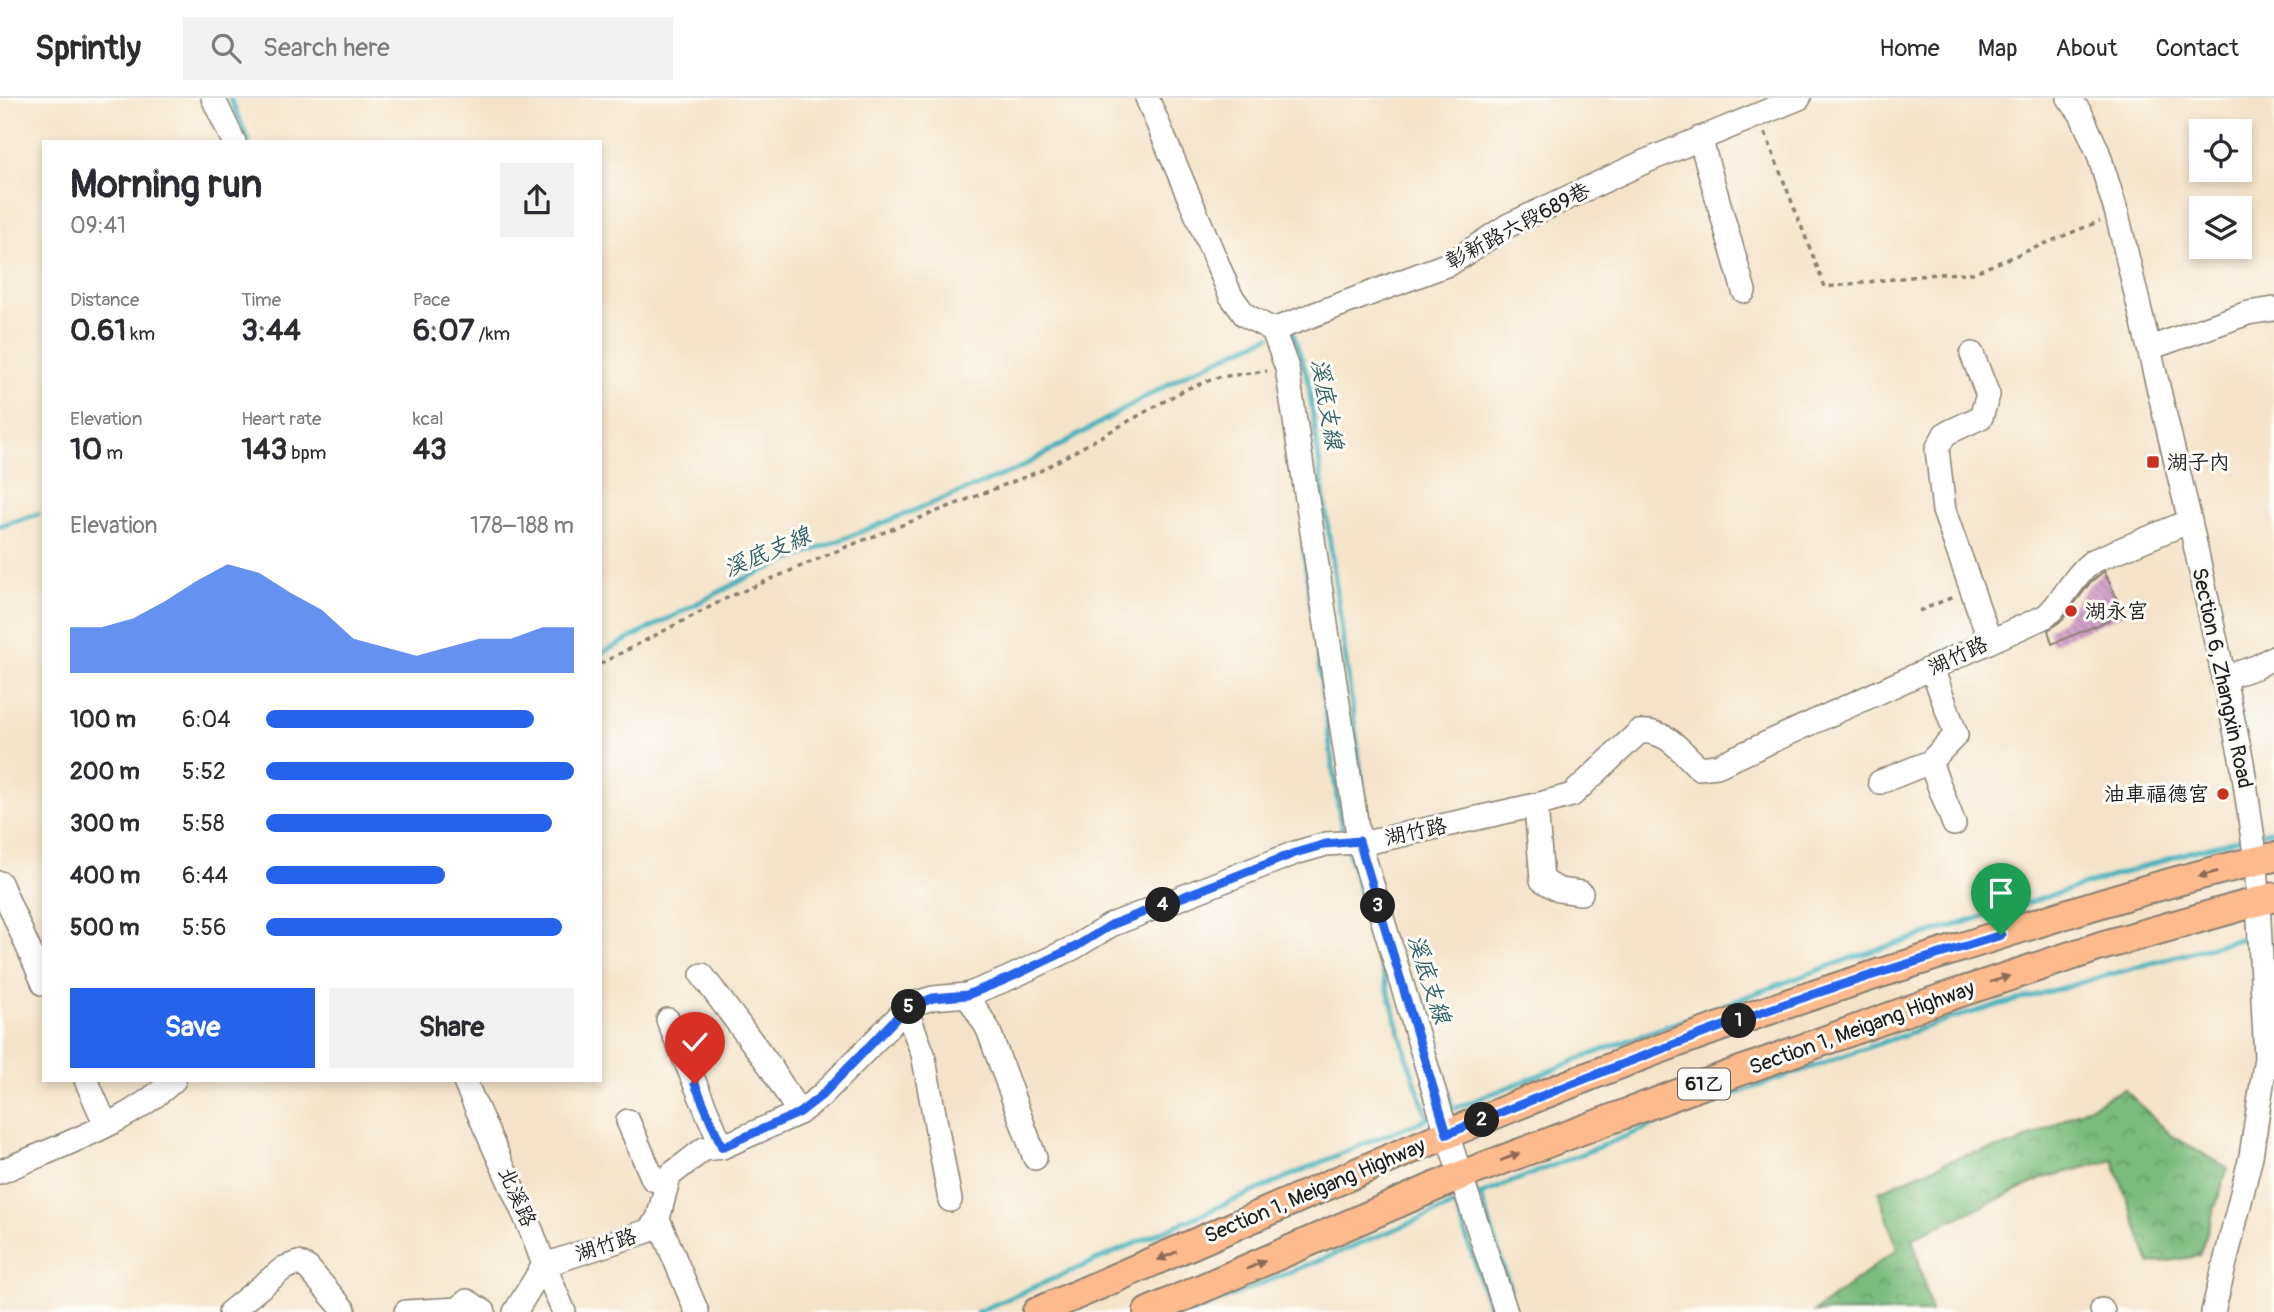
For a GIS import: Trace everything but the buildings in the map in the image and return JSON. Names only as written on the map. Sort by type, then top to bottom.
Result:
[{"type":"main road","name":"Section 1, Meigang Highway","points":[[1037,1312],[1447,1134],[1636,1058],[1813,995],[2001,935],[2265,859]]},
{"type":"main road","name":"Section 1, Meigang Highway","points":[[1148,1312],[1462,1175],[1699,1086],[1940,999],[2101,946],[2267,898]]},
{"type":"street","points":[[213,98],[233,140]]},
{"type":"street","points":[[1147,98],[1231,296],[1245,315],[1273,330],[1287,368],[1359,841],[1447,1134],[1506,1312]]},
{"type":"street","name":"彰新路六段689巷","points":[[1273,330],[1451,263],[1507,226],[1700,138],[1799,98]]},
{"type":"street","name":"Section 6, Zhangxin Road","points":[[2070,98],[2081,114],[2098,152],[2117,214],[2190,521],[2265,859],[2266,1058],[2251,1156],[2213,1312]]},
{"type":"street","points":[[1700,138],[1744,291]]},
{"type":"street","points":[[2150,348],[2248,313],[2274,309]]},
{"type":"street","points":[[1972,354],[1988,395],[1981,417],[1945,434],[1937,449],[1944,511],[1990,641]]},
{"type":"street","name":"湖竹路","points":[[544,1265],[648,1231],[658,1219],[669,1176],[704,1149],[722,1147],[799,1113],[821,1096],[905,1009],[933,998],[967,995],[1075,947],[1111,925],[1270,862],[1326,844],[1374,841],[1536,806],[1572,795],[1639,732],[1653,731],[1663,735],[1699,768],[1717,766],[2046,616],[2054,609],[2081,570],[2093,561],[2190,521]]},
{"type":"street","points":[[2223,678],[2256,667],[2274,657]]},
{"type":"street","points":[[1880,782],[1930,762],[1956,735],[1931,668]]},
{"type":"street","points":[[1930,762],[1954,824]]},
{"type":"street","points":[[1536,806],[1542,880],[1559,890],[1581,893]]},
{"type":"street","points":[[0,883],[42,979]]},
{"type":"street","points":[[702,975],[770,1066],[799,1113]]},
{"type":"street","points":[[967,995],[988,1029],[1035,1158]]},
{"type":"street","points":[[905,1009],[923,1054],[950,1200]]},
{"type":"street","points":[[668,1020],[722,1147]]},
{"type":"street","points":[[87,1082],[106,1125]]},
{"type":"street","points":[[0,1172],[106,1125],[172,1082]]},
{"type":"street","name":"北溪路","points":[[465,1082],[532,1232],[564,1312]]},
{"type":"street","points":[[628,1121],[653,1179],[666,1184]]},
{"type":"street","points":[[658,1219],[697,1312]]},
{"type":"street","points":[[230,1312],[284,1268],[298,1263],[308,1268],[344,1310]]},
{"type":"street","points":[[515,1312],[544,1265]]},
{"type":"street","points":[[406,1312],[459,1309],[467,1301],[484,1312]]},
{"type":"path","points":[[1758,115],[1825,287],[1973,272],[2117,214]]},
{"type":"path","points":[[602,663],[729,597],[846,547],[1040,471],[1186,389],[1219,377],[1287,368]]},
{"type":"path","points":[[1919,611],[1971,590]]},
{"type":"green space","points":[[2124,1089],[2171,1135],[2228,1168],[2199,1256],[2150,1264],[2113,1160],[2044,1178],[1913,1238],[1931,1312],[1814,1312],[1897,1249],[1879,1191],[1961,1156],[2016,1144]]},
{"type":"waterway","name":"溪底支線","points":[[230,98],[248,140]]},
{"type":"waterway","name":"溪底支線","points":[[1292,330],[1308,379],[1369,832]]},
{"type":"waterway","name":"溪底支線","points":[[602,653],[750,576],[1018,469],[1190,372],[1270,336]]},
{"type":"waterway","points":[[0,526],[38,514]]},
{"type":"waterway","points":[[1303,546],[1340,819],[1345,838]]},
{"type":"waterway","points":[[2257,834],[2274,830]]},
{"type":"waterway","points":[[1453,1109],[1610,1047],[1854,957],[2193,851],[2247,837]]},
{"type":"waterway","points":[[1347,847],[1409,1064],[1428,1119]]},
{"type":"waterway","points":[[1474,1197],[1701,1106],[1952,1018],[2254,935]]},
{"type":"waterway","name":"溪底支線","points":[[1416,992],[1453,1109]]},
{"type":"waterway","points":[[977,1312],[1361,1145],[1437,1115]]},
{"type":"waterway","name":"溪底支線","points":[[1481,1195],[1510,1289]]},
{"type":"waterway","points":[[1192,1312],[1462,1202]]},
{"type":"waterway","points":[[1456,1205],[1491,1312]]},
{"type":"place","name":"湖子內","points":[[2153,462]]},
{"type":"place","name":"湖永宮","points":[[2071,611]]},
{"type":"place","name":"油車福德宮","points":[[2223,794]]},
{"type":"route","points":[[695,1084],[722,1147],[799,1113],[821,1096],[905,1009],[916,1003],[933,998],[967,995],[1075,947],[1111,925],[1295,853],[1326,844],[1359,841],[1447,1134],[1636,1058],[1725,1026],[2001,935]]}]
